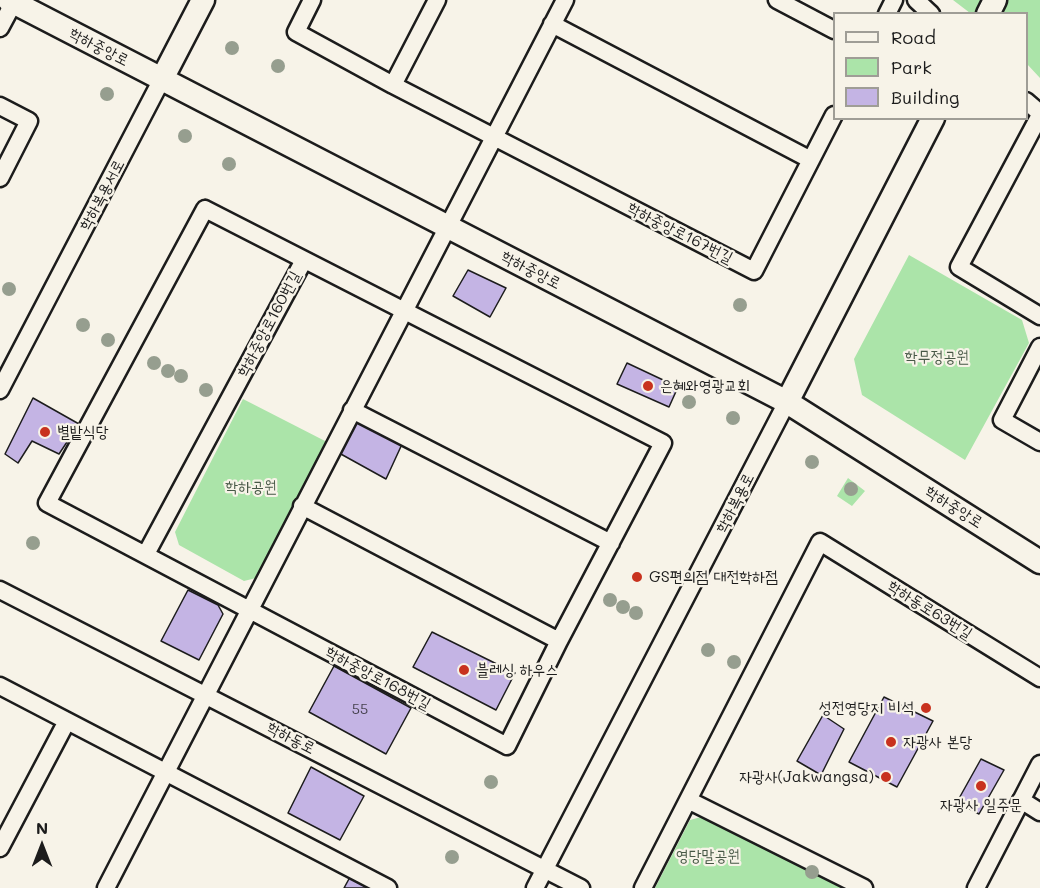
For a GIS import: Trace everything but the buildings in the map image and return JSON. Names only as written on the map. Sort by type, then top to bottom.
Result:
[{"type":"street","name":"학하복용서로","points":[[0,390],[203,0]]},
{"type":"street","points":[[312,0],[296,32],[494,137]]},
{"type":"street","points":[[393,85],[437,0]]},
{"type":"street","points":[[106,888],[565,0]]},
{"type":"street","points":[[777,0],[833,29]]},
{"type":"street","points":[[916,0],[929,12]]},
{"type":"street","name":"학하중앙로","points":[[12,1],[787,402],[1040,562]]},
{"type":"street","points":[[0,28],[12,1]]},
{"type":"street","points":[[552,24],[811,160]]},
{"type":"street","points":[[1028,103],[1040,114],[959,267],[1040,316]]},
{"type":"street","points":[[0,106],[29,121],[0,178]]},
{"type":"street","name":"학하중앙로167번길","points":[[494,137],[754,271],[833,117]]},
{"type":"street","name":"학하복용로","points":[[535,888],[932,120]]},
{"type":"street","name":"학하중앙로160번길","points":[[205,209],[304,260],[146,554],[47,502],[205,209]]},
{"type":"street","points":[[302,506],[559,641],[663,443],[304,260]]},
{"type":"street","points":[[1040,347],[1002,420],[1040,442]]},
{"type":"street","points":[[352,410],[611,543]]},
{"type":"street","name":"학하동로63번길","points":[[688,800],[820,542],[1040,678]]},
{"type":"street","name":"학하중앙로168번길","points":[[146,554],[507,746],[559,641]]},
{"type":"street","name":"학하동로","points":[[0,590],[581,888]]},
{"type":"street","points":[[0,686],[388,888]]},
{"type":"street","points":[[0,848],[67,721]]},
{"type":"street","points":[[976,888],[1040,764]]},
{"type":"street","points":[[643,888],[688,800],[864,888]]},
{"type":"street","points":[[1021,800],[1040,812]]},
{"type":"green space","points":[[953,0],[1040,0],[1040,78],[1028,65],[1028,12],[969,12]]},
{"type":"green space","name":"학무정공원","points":[[909,255],[1022,320],[1029,343],[965,460],[862,395],[854,359]]},
{"type":"green space","name":"학하공원","points":[[243,399],[327,442],[256,578],[244,581],[179,545],[175,532]]},
{"type":"green space","points":[[848,478],[865,491],[852,506],[837,496]]},
{"type":"green space","name":"영당말공원","points":[[701,817],[842,888],[655,888],[690,820]]},
{"type":"place","name":"은혜와영광교회","points":[[648,386]]},
{"type":"place","name":"별밭식당","points":[[45,432]]},
{"type":"place","name":"GS편의점 대전학하점","points":[[637,577]]},
{"type":"place","name":"블레싱 하우스","points":[[464,670]]},
{"type":"place","name":"성전영당지 비석","points":[[926,708]]},
{"type":"place","name":"자광사 본당","points":[[891,742]]},
{"type":"place","name":"자광사(Jakwangsa)","points":[[886,777]]},
{"type":"place","name":"자광사 일주문","points":[[981,786]]}]
